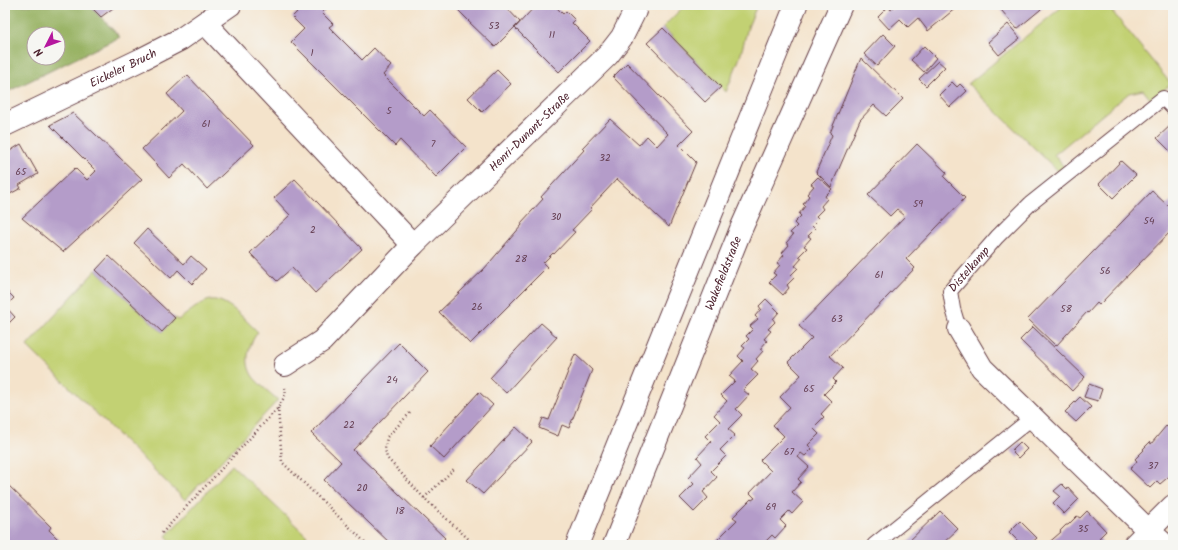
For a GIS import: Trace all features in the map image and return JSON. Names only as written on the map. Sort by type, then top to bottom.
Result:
[{"type":"street","name":"Eickeler Bruch","points":[[7,119],[142,59],[181,39],[230,5]]},
{"type":"street","points":[[577,545],[796,5]]},
{"type":"street","name":"Wakefieldstraße","points":[[614,545],[741,229],[841,5]]},
{"type":"street","name":"Henri-Dunant-Straße","points":[[285,365],[322,341],[413,245],[608,56],[622,37],[635,11]]},
{"type":"street","points":[[205,22],[413,245]]},
{"type":"street","name":"Distelkamp","points":[[959,329],[982,368],[1033,417],[1141,538],[1165,545]]},
{"type":"street","points":[[1141,538],[1173,506]]},
{"type":"lane","name":"Distelkamp","points":[[959,329],[953,309],[950,291],[997,237],[1030,204],[1163,98],[1173,108]]},
{"type":"lane","points":[[874,545],[1033,417]]},
{"type":"path","points":[[162,533],[278,408],[286,394],[285,365]]},
{"type":"path","points":[[278,408],[282,462],[368,545]]},
{"type":"path","points":[[410,413],[387,438],[385,449],[387,458],[424,498],[475,545]]},
{"type":"path","points":[[424,498],[455,468]]},
{"type":"green space","points":[[9,5],[89,5],[120,37],[66,63],[66,26],[26,26],[26,66],[60,66],[5,93],[5,15]]},
{"type":"green space","points":[[685,5],[757,5],[748,27],[740,57],[726,92],[663,27]]},
{"type":"green space","points":[[1064,5],[1107,5],[1171,84],[1151,100],[1143,90],[1129,93],[1054,155],[1066,169],[1060,173],[968,84]]},
{"type":"green space","points":[[96,270],[162,332],[175,318],[178,320],[207,301],[214,300],[220,301],[234,310],[258,332],[249,349],[249,367],[254,378],[278,400],[185,500],[27,346]]},
{"type":"green space","points":[[232,465],[307,536],[299,545],[175,545],[166,536]]},
{"type":"building","points":[[89,5],[117,5],[101,17]]},
{"type":"building","points":[[304,5],[321,5],[326,9],[322,13],[333,24],[329,27],[362,60],[374,48],[391,66],[383,75],[424,116],[430,110],[466,147],[436,177],[400,140],[395,146],[291,42],[304,29],[292,17]]},
{"type":"building","points":[[453,5],[504,5],[520,22],[495,47]]},
{"type":"building","points":[[536,5],[554,5],[563,14],[566,11],[575,20],[572,23],[590,41],[559,72],[515,28]]},
{"type":"building","points":[[896,5],[965,5],[959,10],[957,7],[928,31],[918,18],[908,27],[900,19],[889,29],[878,17],[888,7],[891,10]]},
{"type":"building","points":[[997,5],[1046,5],[1017,29]]},
{"type":"building","points":[[1008,24],[1020,38],[999,55],[988,42]]},
{"type":"building","points":[[663,28],[721,87],[705,102],[647,43]]},
{"type":"building","points":[[883,34],[895,46],[877,66],[864,54]]},
{"type":"building","points":[[924,46],[936,58],[924,72],[911,60]]},
{"type":"building","points":[[861,58],[903,99],[886,116],[874,105],[860,120],[831,187],[816,172],[832,135],[830,133]]},
{"type":"building","points":[[938,61],[945,67],[926,86],[919,79]]},
{"type":"building","points":[[627,63],[693,131],[679,145],[696,162],[669,227],[617,179],[572,230],[575,232],[543,263],[547,267],[470,344],[439,312],[484,269],[522,225],[521,223],[543,199],[541,197],[584,150],[582,148],[610,119],[639,145],[647,136],[657,146],[668,134],[613,77]]},
{"type":"building","points":[[497,70],[511,84],[482,112],[468,98]]},
{"type":"building","points":[[187,75],[254,145],[207,189],[184,164],[169,178],[142,149],[182,111],[167,94]]},
{"type":"building","points":[[952,82],[957,87],[960,84],[967,91],[950,107],[939,95]]},
{"type":"building","points":[[73,113],[142,179],[63,252],[22,218],[75,168],[87,180],[96,171],[50,125]]},
{"type":"building","points":[[1172,124],[1173,152],[1172,153],[1157,138]]},
{"type":"building","points":[[21,144],[38,174],[19,185],[21,188],[10,194],[5,189],[5,154]]},
{"type":"building","points":[[917,144],[947,173],[944,177],[965,198],[906,259],[915,268],[830,356],[843,368],[833,379],[836,382],[824,394],[832,402],[821,414],[824,417],[813,428],[819,434],[808,445],[812,449],[805,456],[801,453],[798,457],[809,467],[798,479],[801,482],[792,492],[803,502],[792,514],[789,511],[780,520],[786,526],[775,538],[772,535],[763,544],[764,545],[718,545],[715,542],[737,520],[733,517],[751,499],[752,500],[755,498],[750,493],[771,471],[760,460],[784,436],[773,425],[790,407],[780,397],[801,375],[788,362],[812,338],[799,326],[905,216],[897,209],[890,216],[868,195]]},
{"type":"building","points":[[1121,161],[1136,175],[1113,198],[1099,184]]},
{"type":"building","points":[[818,177],[832,189],[825,196],[827,199],[821,206],[823,209],[816,216],[819,219],[812,226],[815,229],[808,236],[811,238],[804,246],[807,248],[799,256],[802,258],[795,266],[798,268],[791,275],[794,278],[787,285],[789,288],[783,295],[769,282],[776,275],[773,273],[780,265],[777,263],[784,255],[782,253],[789,245],[786,243],[793,235],[790,233],[797,226],[794,223],[801,216],[799,214],[805,206],[803,204],[809,196],[807,194],[814,186],[811,184]]},
{"type":"building","points":[[295,179],[362,249],[315,293],[292,268],[277,281],[250,253],[290,215],[274,198]]},
{"type":"building","points":[[1152,191],[1167,205],[1173,199],[1173,229],[1099,305],[1097,303],[1088,313],[1087,312],[1056,346],[1028,319]]},
{"type":"building","points":[[147,229],[184,264],[191,256],[206,269],[192,284],[178,270],[171,278],[134,243]]},
{"type":"building","points":[[109,256],[175,318],[162,332],[96,270]]},
{"type":"building","points":[[5,289],[14,298],[7,305],[5,303]]},
{"type":"building","points":[[766,299],[779,312],[773,319],[775,322],[768,329],[771,331],[764,339],[767,341],[760,349],[763,351],[756,359],[758,361],[751,369],[758,375],[743,390],[749,395],[736,409],[742,415],[728,429],[735,435],[720,450],[726,456],[711,471],[717,477],[703,492],[708,498],[694,512],[680,498],[694,484],[688,478],[702,463],[697,457],[711,442],[705,436],[720,421],[714,415],[727,401],[721,395],[735,381],[729,376],[743,361],[738,356],[745,348],[742,346],[749,339],[746,336],[753,329],[750,326],[758,319],[755,316],[761,309],[759,306]]},
{"type":"building","points":[[5,306],[15,317],[5,327]]},
{"type":"building","points":[[541,323],[557,337],[506,393],[490,378]]},
{"type":"building","points":[[1033,327],[1085,377],[1072,391],[1020,340]]},
{"type":"building","points":[[399,343],[428,372],[353,450],[445,538],[439,545],[392,545],[324,480],[341,462],[311,433]]},
{"type":"building","points":[[575,354],[592,370],[569,428],[562,425],[558,436],[539,428],[543,418],[549,420]]},
{"type":"building","points":[[1089,384],[1102,389],[1098,401],[1084,397]]},
{"type":"building","points":[[479,392],[493,405],[444,459],[430,446]]},
{"type":"building","points":[[1080,397],[1091,407],[1076,422],[1065,412]]},
{"type":"building","points":[[1173,421],[1173,473],[1160,484],[1157,481],[1150,488],[1130,469],[1137,461],[1135,459],[1144,450],[1143,449],[1150,442],[1151,444],[1166,426],[1167,427]]},
{"type":"building","points":[[516,427],[532,442],[483,494],[467,480]]},
{"type":"building","points":[[1020,442],[1027,449],[1018,458],[1011,451]]},
{"type":"building","points":[[5,482],[51,527],[49,530],[64,545],[5,545]]},
{"type":"building","points":[[1062,484],[1067,489],[1068,487],[1079,499],[1064,514],[1053,503],[1060,496],[1054,491]]},
{"type":"building","points":[[940,511],[958,529],[941,545],[905,545]]},
{"type":"building","points":[[1087,511],[1106,531],[1099,538],[1102,541],[1098,545],[1046,545],[1061,532],[1060,531],[1066,525],[1068,525],[1077,516],[1080,518]]},
{"type":"building","points":[[1020,521],[1037,538],[1029,545],[1022,545],[1009,532]]}]
